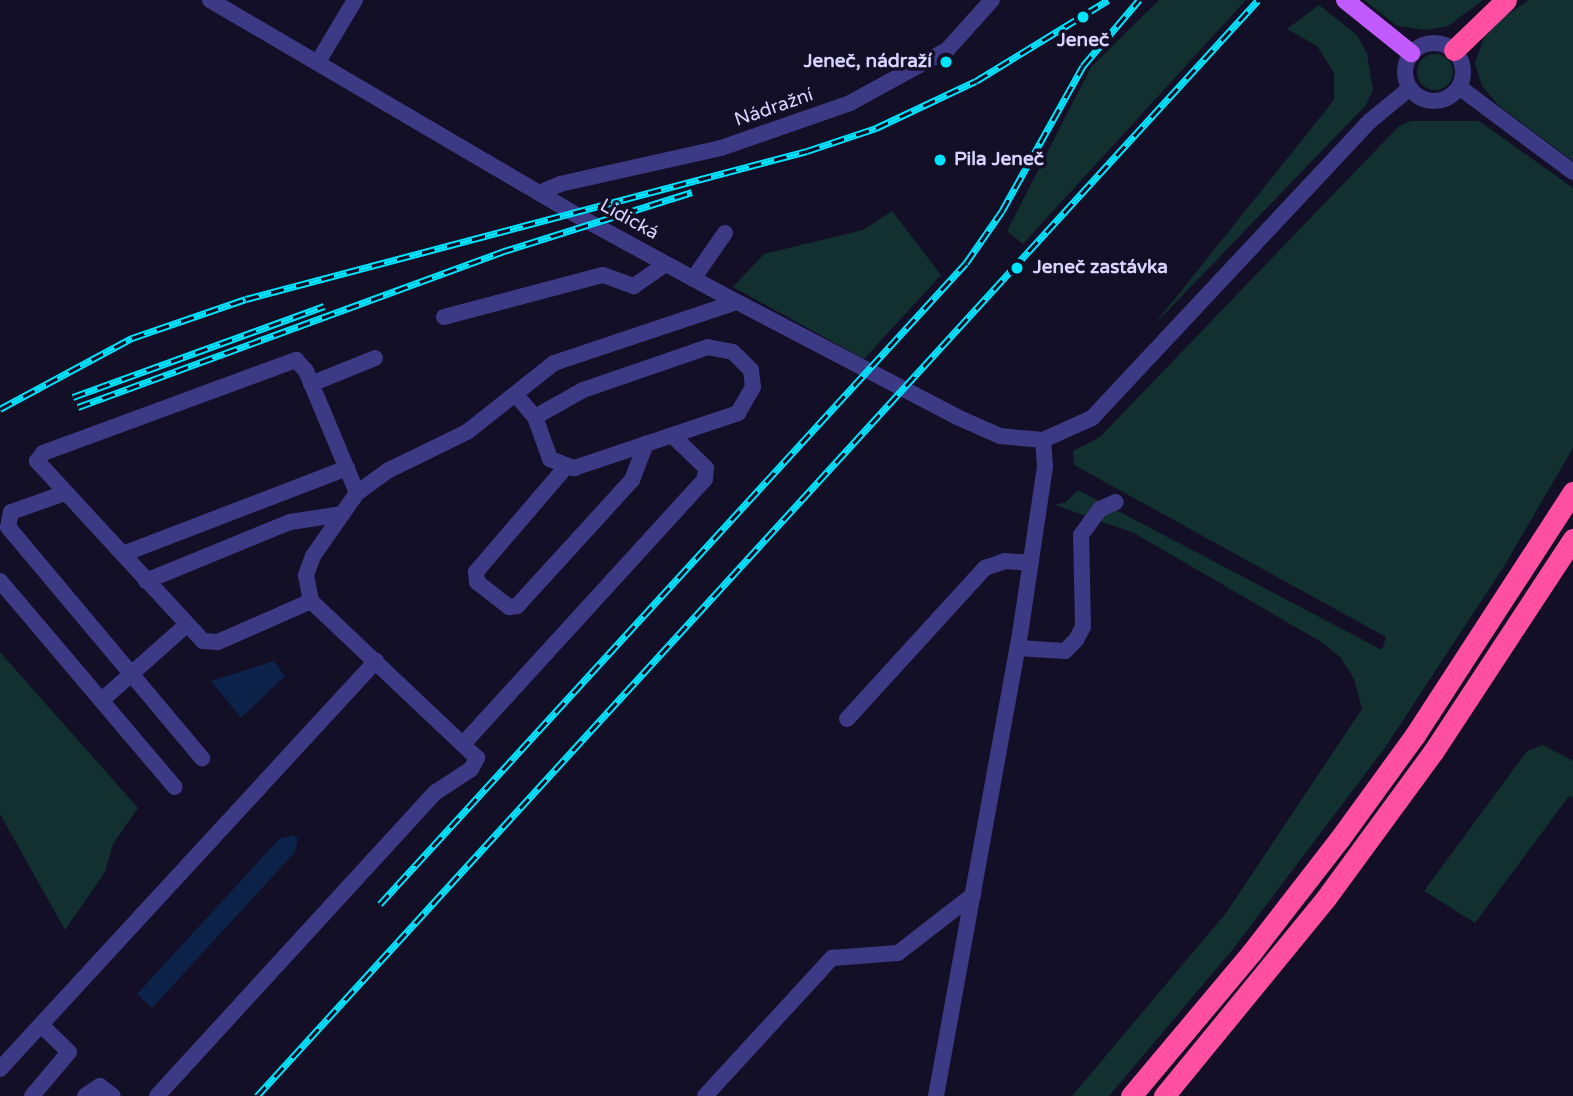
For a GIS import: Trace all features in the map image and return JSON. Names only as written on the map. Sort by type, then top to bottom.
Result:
[{"type":"highway","points":[[1454,50],[1506,0]]},
{"type":"highway","points":[[1131,1096],[1251,953],[1353,820],[1430,713],[1573,492]]},
{"type":"highway","points":[[1164,1096],[1318,908],[1408,786],[1573,539]]},
{"type":"main road","points":[[1345,0],[1411,53]]},
{"type":"street","name":"Lidická","points":[[210,0],[540,193],[736,302],[957,417],[1000,436],[1043,440]]},
{"type":"street","points":[[318,62],[355,0]]},
{"type":"street","name":"Nádražní","points":[[540,193],[560,184],[721,148],[793,125],[869,94],[963,46],[992,0]]},
{"type":"street","points":[[1428,43],[1454,50],[1464,72],[1459,87],[1447,98],[1431,101],[1410,88],[1405,75],[1411,53],[1428,43]]},
{"type":"street","points":[[1459,87],[1573,172]]},
{"type":"street","points":[[936,1096],[1031,563],[1046,455],[1043,440],[1092,418],[1370,121],[1410,88]]},
{"type":"street","points":[[693,279],[725,233]]},
{"type":"street","points":[[444,317],[603,275],[634,286],[665,264]]},
{"type":"street","points":[[157,1096],[436,792],[471,769],[477,758],[311,601],[306,575],[313,556],[357,493],[389,470],[467,432],[554,363],[736,302]]},
{"type":"street","points":[[535,417],[583,390],[708,347],[720,347],[742,358],[752,378],[747,403],[738,412],[646,444],[565,468],[476,572],[477,582],[509,607],[517,606],[632,480],[646,444]]},
{"type":"street","points":[[312,384],[375,358]]},
{"type":"street","points":[[311,601],[218,642],[203,641],[185,626],[39,465],[43,453],[291,361],[301,363],[312,384],[357,493]]},
{"type":"street","points":[[515,394],[535,417],[550,460],[565,468]]},
{"type":"street","points":[[464,743],[705,479],[702,463],[672,435]]},
{"type":"street","points":[[122,554],[347,468]]},
{"type":"street","points":[[65,493],[11,512],[8,527],[202,758]]},
{"type":"street","points":[[1017,648],[1065,651],[1076,640],[1083,627],[1081,535],[1100,509],[1116,502]]},
{"type":"street","points":[[146,581],[290,522],[342,514]]},
{"type":"street","points":[[847,719],[985,568],[994,563],[1031,563]]},
{"type":"street","points":[[0,581],[175,787]]},
{"type":"street","points":[[102,700],[130,672],[185,626]]},
{"type":"street","points":[[0,1069],[376,661]]},
{"type":"street","points":[[705,1096],[832,958],[898,953],[973,895]]},
{"type":"street","points":[[32,1096],[69,1052],[41,1025]]},
{"type":"street","points":[[85,1096],[100,1086],[113,1096]]},
{"type":"green space","points":[[1159,0],[1246,0],[1023,244],[1007,231],[1091,67]]},
{"type":"green space","points":[[1364,0],[1483,0],[1448,26],[1427,30],[1397,26]]},
{"type":"green space","points":[[1529,0],[1573,0],[1573,161],[1498,105],[1482,86],[1475,63],[1484,37],[1502,18]]},
{"type":"green space","points":[[1319,5],[1357,35],[1367,54],[1373,90],[1366,105],[1153,326],[1334,100],[1334,73],[1317,46],[1287,29]]},
{"type":"green space","points":[[1435,54],[1448,59],[1453,72],[1448,85],[1435,90],[1422,85],[1417,72],[1422,59]]},
{"type":"green space","points":[[1411,121],[1479,121],[1573,188],[1573,448],[1503,568],[1384,749],[1233,949],[1109,1096],[1072,1096],[1226,913],[1362,709],[1354,679],[1341,658],[1323,643],[1134,533],[1055,505],[1066,502],[1078,490],[1382,650],[1386,637],[1074,465],[1073,451],[1100,437],[1399,126]]},
{"type":"green space","points":[[892,211],[941,275],[864,359],[733,287],[764,254],[863,230]]},
{"type":"green space","points":[[0,652],[138,808],[113,844],[105,872],[65,930],[0,814]]},
{"type":"green space","points":[[1543,745],[1573,761],[1573,798],[1569,796],[1475,923],[1424,891],[1527,751]]},
{"type":"water","points":[[274,661],[285,676],[241,718],[211,681]]},
{"type":"water","points":[[293,835],[298,839],[295,852],[152,1008],[137,994],[280,838]]},
{"type":"railway","points":[[0,409],[132,338],[246,299],[807,151],[876,128],[976,81],[1108,0]]},
{"type":"railway","points":[[380,904],[966,263],[1002,211],[1083,66],[1139,0]]},
{"type":"railway","points":[[257,1096],[1258,0]]},
{"type":"railway","points":[[78,407],[501,252],[692,192]]},
{"type":"railway","points":[[73,397],[324,306]]},
{"type":"place","name":"Jeneč","points":[[1083,17]]},
{"type":"place","name":"Jeneč, nádraží","points":[[946,62]]},
{"type":"place","name":"Pila Jeneč","points":[[940,160]]},
{"type":"place","name":"Jeneč zastávka","points":[[1017,268]]}]
